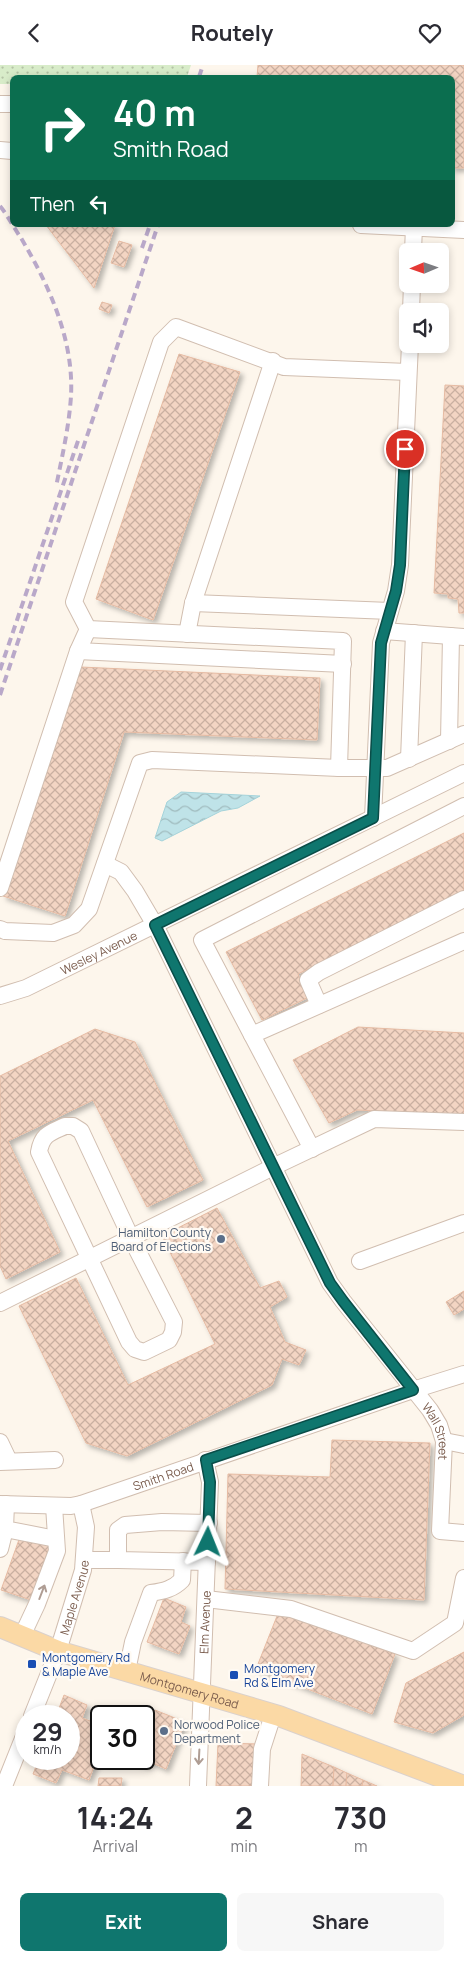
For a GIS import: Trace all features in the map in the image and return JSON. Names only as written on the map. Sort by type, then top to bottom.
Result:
[{"type":"main road","name":"Montgomery Road","points":[[0,1627],[58,1651],[202,1692],[273,1715],[464,1786]]},
{"type":"street","points":[[413,243],[414,227],[464,230]]},
{"type":"street","points":[[88,629],[74,602],[161,342],[176,327],[273,361],[284,367],[408,372]]},
{"type":"street","points":[[373,818],[381,643],[400,565],[409,353]]},
{"type":"street","points":[[187,634],[193,603],[273,361]]},
{"type":"street","points":[[193,603],[390,611]]},
{"type":"street","points":[[88,629],[344,641],[339,768]]},
{"type":"street","points":[[0,888],[78,651],[88,629]]},
{"type":"street","points":[[384,631],[457,637],[449,741]]},
{"type":"street","points":[[409,759],[414,633]]},
{"type":"street","points":[[78,651],[343,664]]},
{"type":"street","points":[[0,929],[5,931],[52,933],[74,925],[89,909],[140,763],[152,760],[339,768],[387,768],[464,734]]},
{"type":"street","name":"Wesley Avenue","points":[[0,996],[26,988],[464,773]]},
{"type":"street","points":[[312,1149],[202,940],[464,807]]},
{"type":"street","name":"Wall Street","points":[[105,864],[120,872],[135,891],[155,925],[330,1283],[430,1410],[439,1425],[458,1440],[440,1531],[464,1533]]},
{"type":"street","points":[[319,1005],[308,980],[319,972],[464,899]]},
{"type":"street","points":[[252,1035],[464,941]]},
{"type":"street","points":[[0,1303],[273,1167],[374,1119],[464,1122]]},
{"type":"street","points":[[66,1126],[73,1126],[81,1131],[131,1238],[174,1322],[169,1340],[144,1352],[135,1349],[129,1342],[39,1152],[40,1144],[45,1136],[66,1126]]},
{"type":"street","points":[[360,1261],[464,1223]]},
{"type":"street","name":"Smith Road","points":[[3,1504],[71,1507],[464,1374]]},
{"type":"street","points":[[0,1442],[5,1461],[54,1460]]},
{"type":"street","name":"Elm Avenue","points":[[198,1786],[210,1482],[206,1460]]},
{"type":"street","points":[[0,1549],[4,1529],[3,1504]]},
{"type":"street","name":"Maple Avenue","points":[[36,1705],[58,1651],[85,1559],[86,1527],[81,1504]]},
{"type":"street","points":[[22,1636],[37,1605],[57,1551],[54,1506]]},
{"type":"street","points":[[118,1560],[118,1530],[124,1525],[162,1521],[208,1523]]},
{"type":"street","points":[[4,1529],[56,1539]]},
{"type":"street","points":[[85,1559],[207,1562]]},
{"type":"street","points":[[126,1671],[133,1642],[152,1593],[165,1591],[176,1586],[182,1580],[183,1561]]},
{"type":"street","points":[[206,1599],[291,1609],[413,1651],[455,1623],[464,1578]]},
{"type":"street","points":[[260,1786],[262,1749],[273,1715]]},
{"type":"street","points":[[4,1786],[15,1758]]},
{"type":"green space","points":[[0,65],[191,65],[188,75],[10,75],[10,84],[0,84]]},
{"type":"water","points":[[181,792],[260,796],[238,808],[221,811],[162,841],[155,838],[167,802]]},
{"type":"building","points":[[258,65],[464,65],[464,168],[455,168],[455,75],[257,75]]},
{"type":"building","points":[[48,227],[114,227],[94,288]]},
{"type":"building","points":[[119,241],[132,245],[124,267],[111,263]]},
{"type":"building","points":[[102,302],[112,305],[109,313],[99,309]]},
{"type":"building","points":[[179,354],[240,372],[153,620],[96,599]]},
{"type":"building","points":[[445,385],[464,386],[464,613],[459,613],[458,599],[448,598],[448,594],[434,593]]},
{"type":"building","points":[[81,667],[320,678],[317,740],[124,732],[65,916],[3,896]]},
{"type":"building","points":[[464,833],[464,892],[298,974],[307,998],[262,1020],[226,952]]},
{"type":"building","points":[[358,1027],[464,1033],[464,1115],[357,1110],[329,1123],[293,1060]]},
{"type":"building","points":[[95,1029],[135,1042],[203,1180],[147,1207],[93,1100],[8,1141],[60,1252],[6,1279],[0,1266],[0,1076]]},
{"type":"building","points":[[217,1208],[260,1288],[279,1281],[287,1297],[270,1307],[285,1342],[306,1350],[299,1365],[282,1359],[272,1385],[127,1456],[86,1443],[19,1306],[76,1278],[128,1385],[215,1344],[162,1236]]},
{"type":"building","points":[[464,1291],[464,1309],[454,1315],[446,1302]]},
{"type":"building","points":[[332,1440],[430,1443],[424,1600],[225,1589],[228,1474],[330,1477]]},
{"type":"building","points":[[21,1534],[50,1545],[31,1600],[1,1590]]},
{"type":"building","points":[[164,1598],[186,1607],[181,1622],[190,1626],[179,1654],[147,1642]]},
{"type":"building","points":[[279,1611],[395,1654],[372,1714],[256,1669]]},
{"type":"building","points":[[464,1652],[464,1715],[433,1733],[394,1722],[406,1683]]},
{"type":"building","points":[[64,1695],[87,1705],[82,1718],[90,1721],[90,1770],[93,1770],[89,1780],[62,1770],[80,1770],[80,1705],[60,1705]]},
{"type":"building","name":"Norwood Police Department","points":[[155,1710],[185,1722],[166,1769],[155,1764]]},
{"type":"building","points":[[218,1743],[260,1744],[258,1786],[216,1786]]},
{"type":"building","points":[[302,1754],[334,1767],[333,1786],[301,1786]]},
{"type":"building","points":[[334,1767],[347,1773],[346,1786],[333,1786]]},
{"type":"building","points":[[35,1770],[62,1770],[56,1783],[33,1774]]},
{"type":"building","points":[[347,1773],[363,1780],[362,1786],[346,1786]]},
{"type":"building","points":[[99,1778],[122,1778],[121,1786],[98,1786]]},
{"type":"building","points":[[363,1780],[377,1786],[362,1786]]},
{"type":"railway","points":[[200,75],[203,65]]},
{"type":"railway","points":[[0,206],[10,220]]},
{"type":"railway","points":[[14,227],[50,294],[58,314],[68,354],[71,375],[70,408],[56,487]]},
{"type":"railway","points":[[142,248],[149,227]]},
{"type":"railway","points":[[0,695],[157,227]]},
{"type":"railway","points":[[0,670],[79,438]]},
{"type":"place","name":"Hamilton County Board of Elections","points":[[221,1239]]},
{"type":"place","name":"Montgomery Rd & Maple Ave","points":[[32,1664]]},
{"type":"place","name":"Montgomery Rd & Elm Ave","points":[[234,1675]]},
{"type":"place","name":"Norwood Police Department","points":[[164,1731]]},
{"type":"route","points":[[208,1542],[210,1482],[206,1460],[413,1390],[330,1283],[155,925],[373,818],[381,643],[396,591],[400,565],[405,449]]}]
